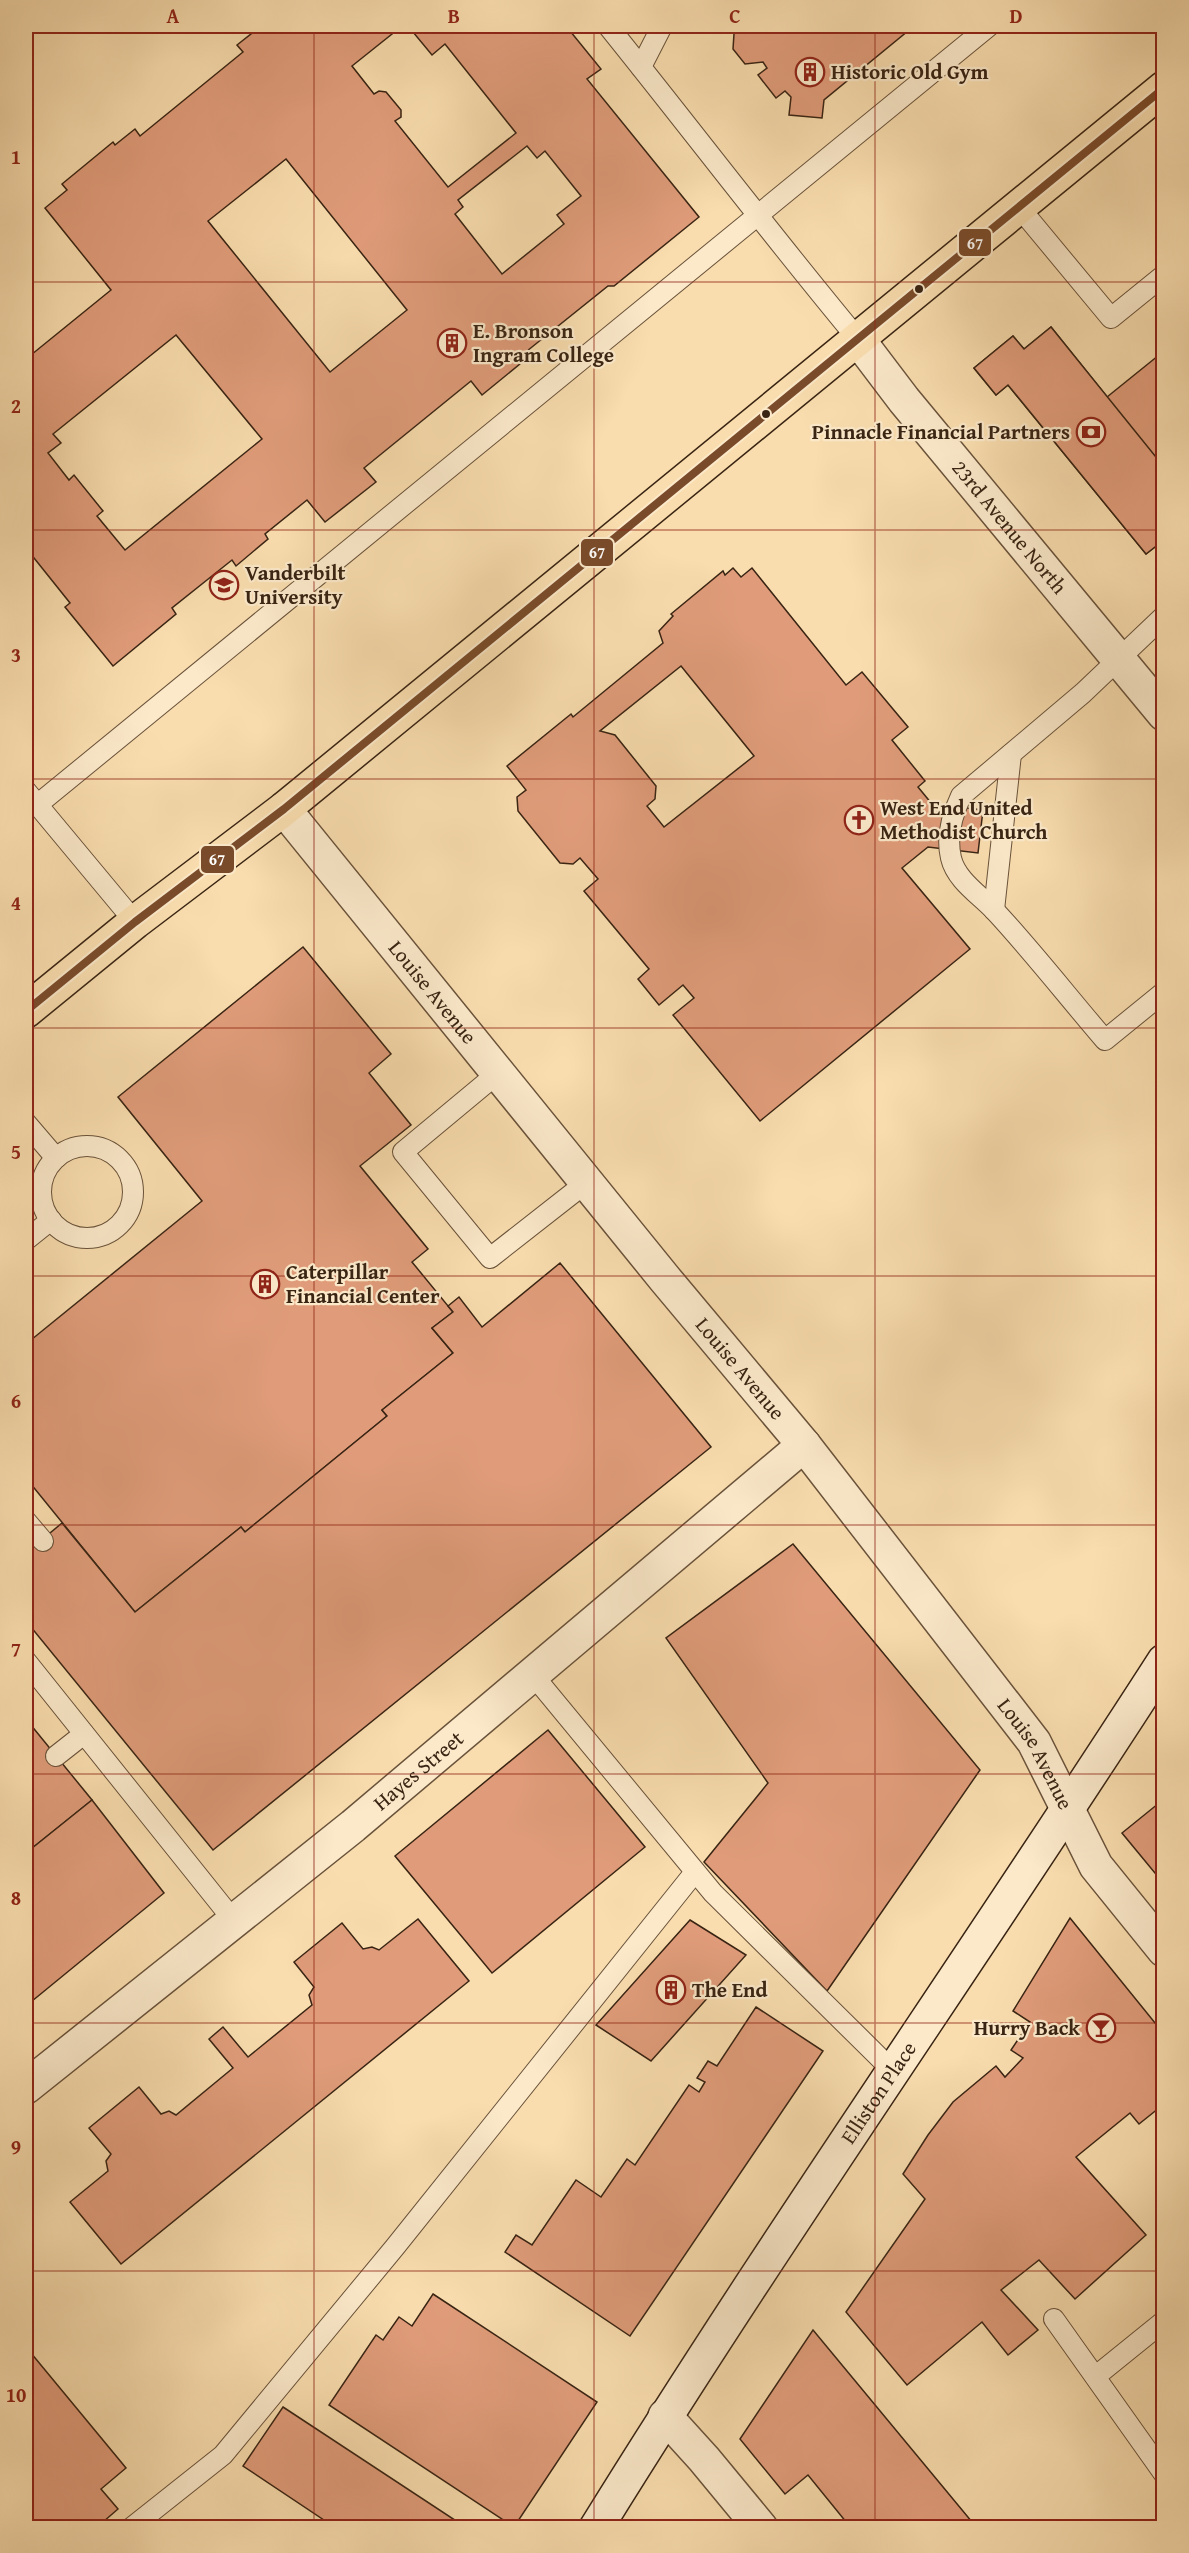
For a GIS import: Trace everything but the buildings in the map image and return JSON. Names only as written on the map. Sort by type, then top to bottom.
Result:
[{"type":"main road","points":[[26,1011],[135,922],[284,809],[1164,88]]},
{"type":"street","name":"23rd Avenue North","points":[[857,338],[904,399],[1164,714]]},
{"type":"street","name":"Louise Avenue","points":[[284,809],[664,1279],[804,1444],[1034,1742],[1096,1866],[1164,1950]]},
{"type":"street","name":"Hayes Street","points":[[26,2086],[353,1826],[804,1444]]},
{"type":"street","name":"Elliston Place","points":[[596,2528],[665,2416],[1068,1810],[1164,1661]]},
{"type":"street","points":[[665,2416],[761,2528]]},
{"type":"lane","points":[[608,26],[758,212],[806,277],[857,338]]},
{"type":"lane","points":[[641,67],[662,26]]},
{"type":"lane","points":[[135,922],[31,798],[989,26]]},
{"type":"lane","points":[[1018,206],[1111,318],[1164,275]]},
{"type":"lane","points":[[1164,616],[1119,660],[961,796],[951,823],[949,844],[951,861],[972,889],[994,910],[1105,1040],[1164,992]]},
{"type":"lane","points":[[994,910],[1011,754]]},
{"type":"lane","points":[[498,1073],[403,1152],[490,1258],[586,1182]]},
{"type":"lane","points":[[26,1123],[56,1158]]},
{"type":"lane","points":[[85,1146],[98,1147],[111,1152],[128,1169],[134,1184],[133,1199],[128,1214],[119,1226],[106,1234],[91,1238],[76,1237],[62,1230],[51,1220],[44,1207],[41,1192],[43,1177],[56,1158],[68,1149],[85,1146]]},
{"type":"lane","points":[[26,1240],[51,1220]]},
{"type":"lane","points":[[26,1521],[43,1541]]},
{"type":"lane","points":[[26,1661],[234,1921]]},
{"type":"lane","points":[[533,1675],[713,1893],[894,2072]]},
{"type":"lane","points":[[56,1756],[84,1734]]},
{"type":"lane","points":[[131,2528],[223,2455],[395,2247],[694,1872]]},
{"type":"lane","points":[[1054,2319],[1164,2474]]},
{"type":"lane","points":[[1096,2376],[1164,2321]]},
{"type":"transit line","name":"67","points":[[26,1011],[135,922],[284,809],[1164,88]]},
{"type":"place","name":"Historic Old Gym","points":[[810,72]]},
{"type":"place","name":"E. Bronson Ingram College","points":[[452,343]]},
{"type":"place","name":"Pinnacle Financial Partners","points":[[1091,432]]},
{"type":"place","name":"Vanderbilt University","points":[[224,585]]},
{"type":"place","name":"West End United Methodist Church","points":[[859,820]]},
{"type":"place","name":"Caterpillar Financial Center","points":[[265,1284]]},
{"type":"place","name":"The End","points":[[671,1990]]},
{"type":"place","name":"Hurry Back","points":[[1101,2028]]}]
